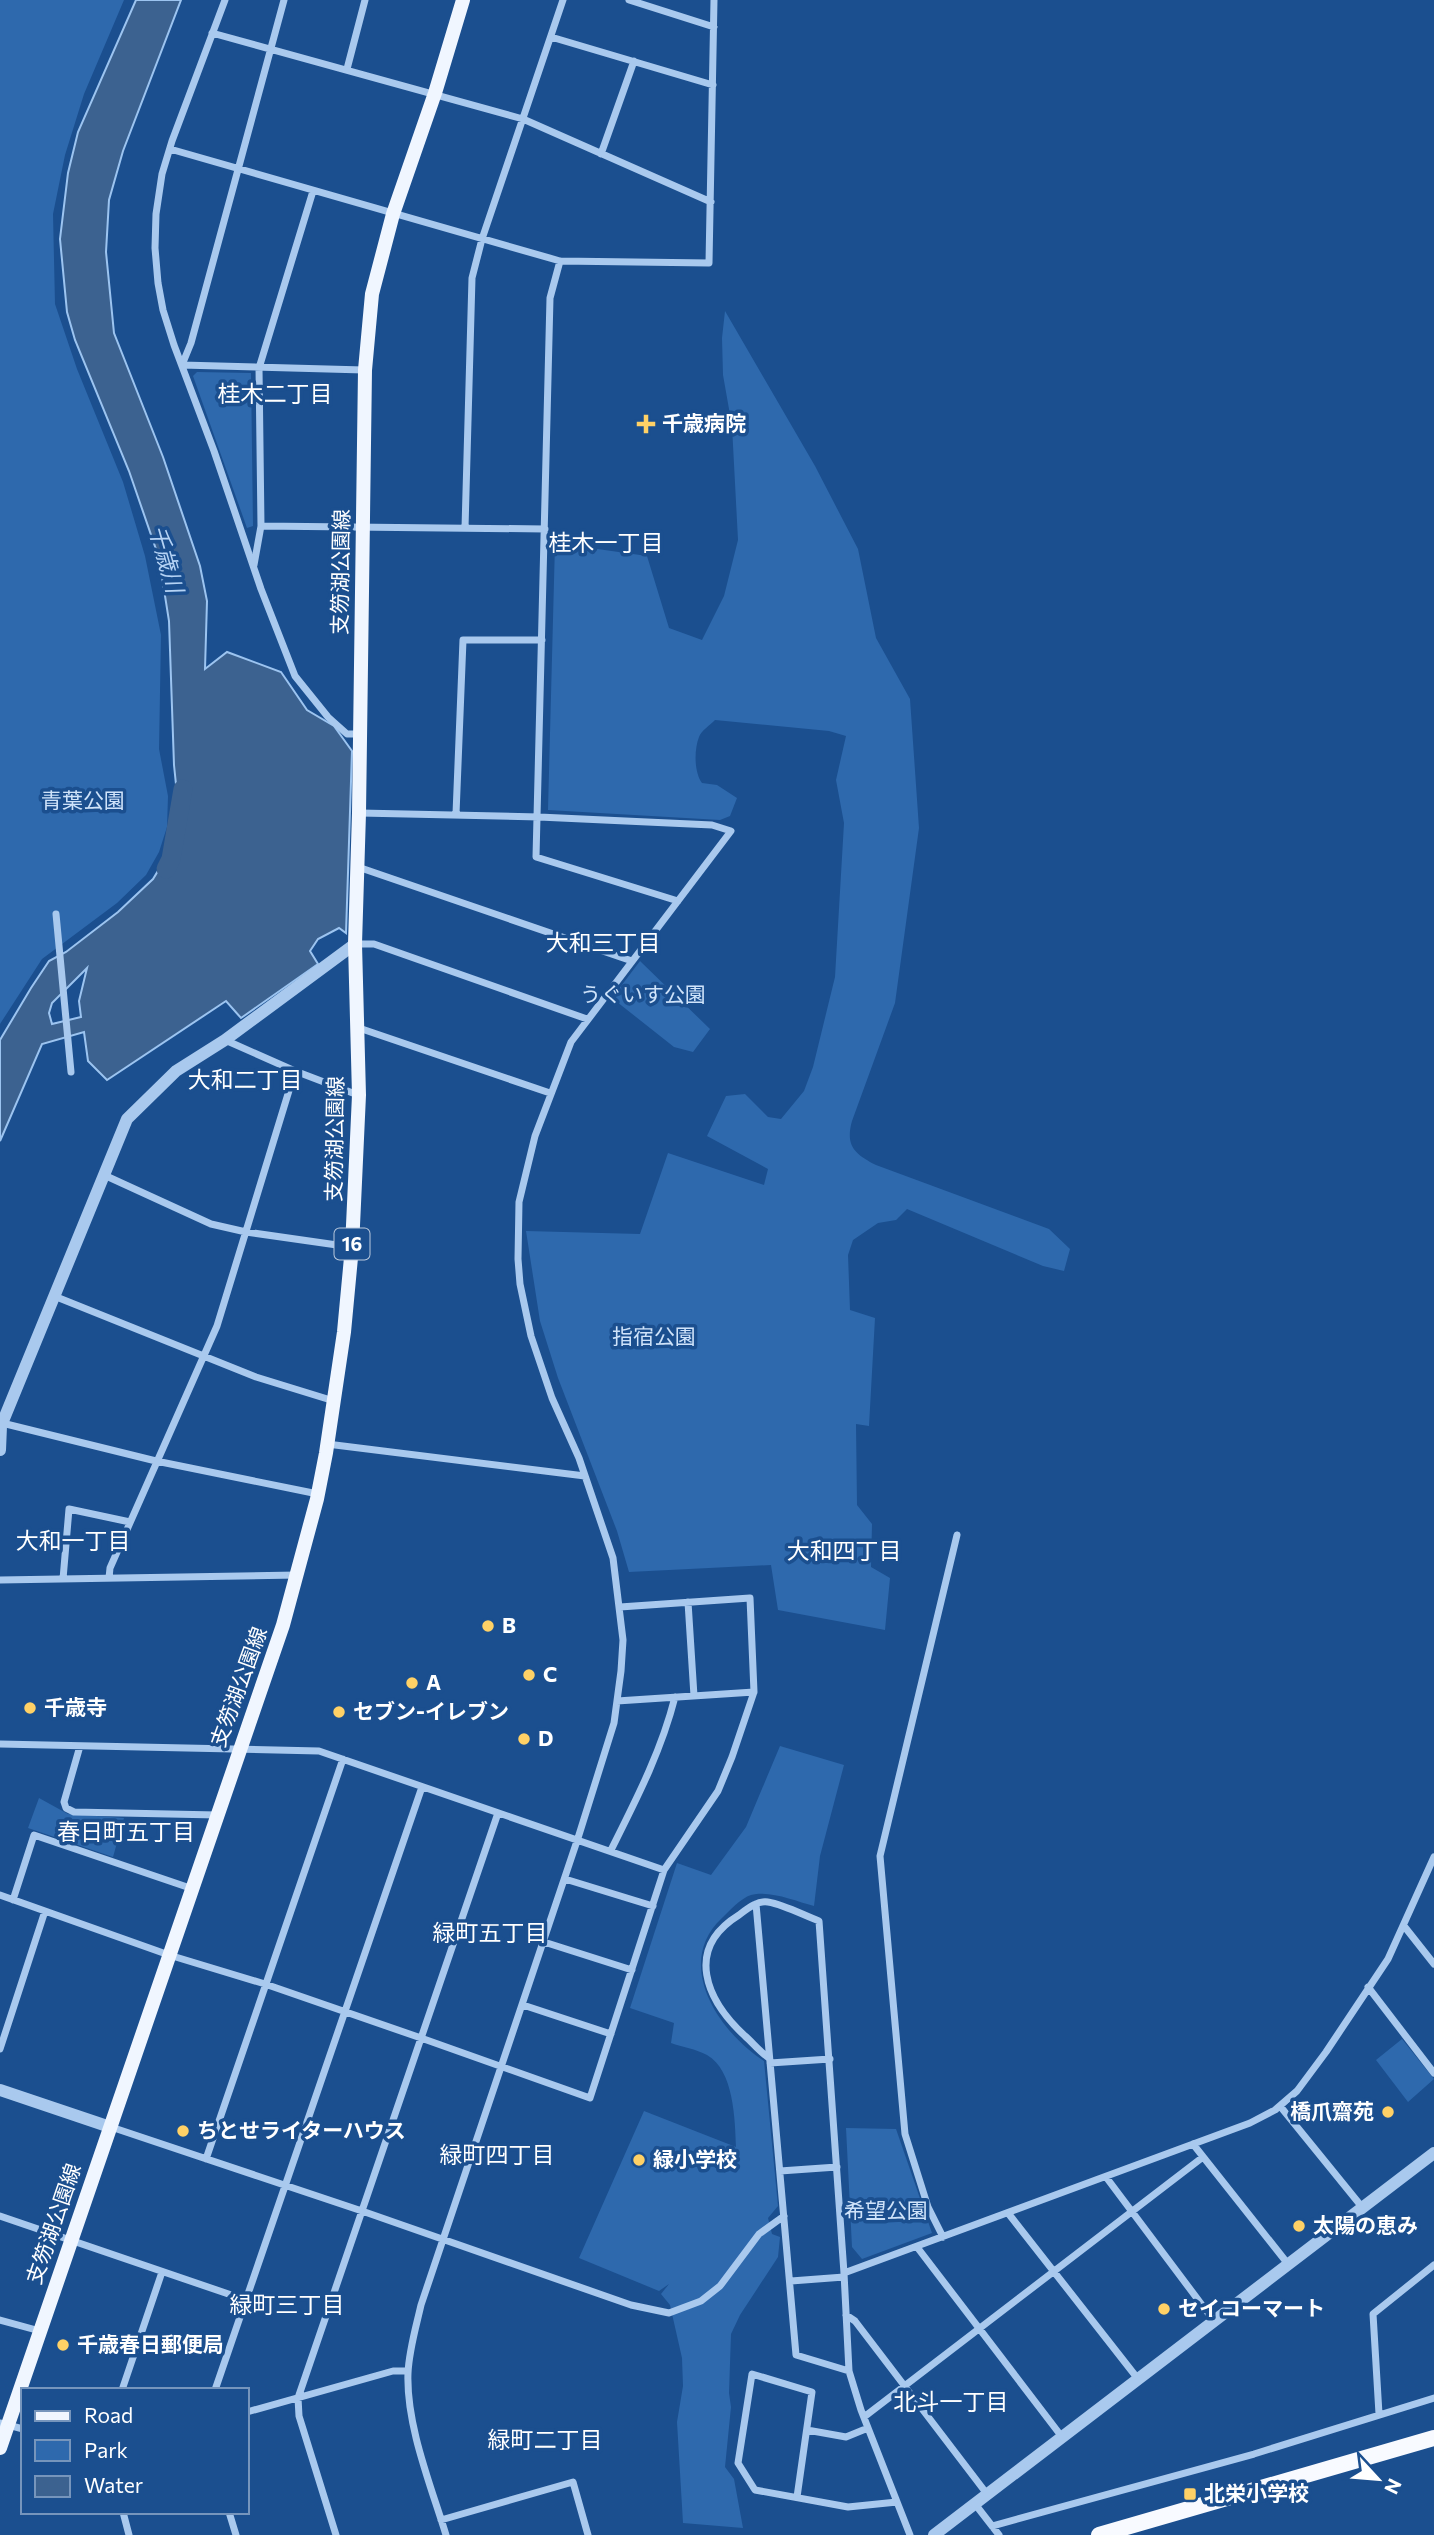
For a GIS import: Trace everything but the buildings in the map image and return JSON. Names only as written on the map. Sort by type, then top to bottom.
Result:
[{"type":"highway","points":[[1099,2535],[1434,2438]]},
{"type":"main road","name":"支笏湖公園線","points":[[22,2388],[283,1625],[318,1494],[335,1401],[352,1247],[359,1095],[355,944],[365,370],[372,295],[393,214],[435,93],[463,0]]},
{"type":"main road","name":"支笏湖公園線","points":[[0,2448],[21,2391]]},
{"type":"street","points":[[225,0],[162,174],[156,214],[155,248],[163,310],[295,676],[328,717],[347,734],[360,734]]},
{"type":"street","points":[[182,365],[191,343],[284,0]]},
{"type":"street","points":[[346,69],[365,0]]},
{"type":"street","points":[[465,528],[472,278],[482,239],[563,0]]},
{"type":"street","points":[[632,0],[714,27]]},
{"type":"street","points":[[170,149],[560,261],[709,263],[714,0]]},
{"type":"street","points":[[212,33],[523,119],[711,202]]},
{"type":"street","points":[[551,37],[713,85]]},
{"type":"street","points":[[601,154],[634,61]]},
{"type":"street","points":[[254,566],[261,526],[259,368],[313,191]]},
{"type":"street","points":[[560,261],[550,298],[536,858],[678,901]]},
{"type":"street","points":[[182,365],[365,370]]},
{"type":"street","points":[[261,526],[545,529]]},
{"type":"street","points":[[456,814],[463,640],[542,640]]},
{"type":"street","points":[[359,813],[456,814],[712,825],[731,831],[571,1042],[535,1136],[519,1202],[518,1259],[531,1336],[614,1558],[623,1640],[614,1723],[565,1879],[421,2305],[408,2371],[414,2429],[446,2535]]},
{"type":"street","points":[[358,867],[632,961]]},
{"type":"street","points":[[56,914],[71,1072]]},
{"type":"street","points":[[0,1450],[2,1423],[127,1119],[176,1072],[225,1040],[355,944],[373,944],[587,1019]]},
{"type":"street","points":[[356,1027],[550,1093]]},
{"type":"street","points":[[225,1040],[359,1095]]},
{"type":"street","points":[[109,1578],[110,1568],[224,1307],[295,1071]]},
{"type":"street","points":[[104,1175],[211,1224],[246,1232],[352,1247]]},
{"type":"street","points":[[53,1295],[202,1357],[335,1401]]},
{"type":"street","points":[[2,1423],[156,1461],[318,1494]]},
{"type":"street","points":[[327,1444],[585,1476]]},
{"type":"street","points":[[64,1579],[69,1509],[130,1522]]},
{"type":"street","points":[[943,2237],[928,2207],[905,2134],[880,1856],[957,1535]]},
{"type":"street","points":[[0,1580],[298,1576]]},
{"type":"street","points":[[0,1895],[590,2098],[664,1870],[718,1791],[754,1692],[751,1598],[620,1607]]},
{"type":"street","points":[[688,1602],[694,1696]]},
{"type":"street","points":[[617,1701],[754,1692]]},
{"type":"street","points":[[611,1850],[649,1774],[667,1728],[675,1697]]},
{"type":"street","points":[[0,1744],[319,1751],[578,1838],[664,1870]]},
{"type":"street","points":[[79,1746],[64,1802],[66,1808],[74,1812],[217,1815]]},
{"type":"street","points":[[206,2159],[343,1759]]},
{"type":"street","points":[[216,2388],[422,1787]]},
{"type":"street","points":[[336,2535],[299,2416],[299,2398],[498,1813]]},
{"type":"street","points":[[13,1900],[34,1835],[193,1889]]},
{"type":"street","points":[[791,2281],[844,2275],[1250,2123],[1280,2106],[1297,2091],[1319,2062],[1388,1959],[1434,1857]]},
{"type":"street","points":[[565,1879],[653,1906]]},
{"type":"street","points":[[830,2059],[770,2060],[719,2008],[710,1987],[705,1958],[719,1931],[756,1904],[766,1901],[819,1921],[830,2059],[849,2371],[910,2535]]},
{"type":"street","points":[[756,1904],[796,2355],[849,2371]]},
{"type":"street","points":[[0,2049],[45,1911]]},
{"type":"street","points":[[1404,1926],[1434,1964]]},
{"type":"street","points":[[544,1942],[632,1970]]},
{"type":"street","points":[[1368,1987],[1434,2073]]},
{"type":"street","points":[[523,2004],[611,2034]]},
{"type":"street","points":[[1426,2063],[1434,2057]]},
{"type":"street","points":[[0,2090],[362,2211],[631,2305],[668,2313],[702,2301],[720,2286],[759,2234],[784,2216]]},
{"type":"street","points":[[1280,2106],[1362,2207]]},
{"type":"street","points":[[1193,2144],[1288,2264]]},
{"type":"street","points":[[934,2535],[1434,2153]]},
{"type":"street","points":[[864,2417],[1203,2157]]},
{"type":"street","points":[[780,2171],[837,2167]]},
{"type":"street","points":[[1106,2177],[1214,2321]]},
{"type":"street","points":[[1008,2213],[1138,2379]]},
{"type":"street","points":[[0,2216],[246,2300]]},
{"type":"street","points":[[917,2247],[1062,2437]]},
{"type":"street","points":[[1379,2414],[1373,2315],[1434,2265]]},
{"type":"street","points":[[123,2388],[162,2272]]},
{"type":"street","points":[[846,2315],[855,2321],[987,2494]]},
{"type":"street","points":[[0,2320],[40,2331]]},
{"type":"street","points":[[248,2412],[393,2371],[408,2371]]},
{"type":"street","points":[[797,2497],[812,2392],[752,2374],[738,2463],[755,2490],[848,2507],[897,2502]]},
{"type":"street","points":[[992,2526],[1254,2454],[1434,2398]]},
{"type":"street","points":[[807,2430],[846,2437],[868,2428]]},
{"type":"street","points":[[441,2519],[573,2482],[588,2535]]},
{"type":"street","points":[[975,2504],[999,2535]]},
{"type":"street","points":[[124,2514],[130,2535]]},
{"type":"street","points":[[230,2514],[236,2535]]},
{"type":"green space","name":"青葉公園","points":[[0,0],[124,0],[84,94],[65,155],[53,214],[55,304],[77,369],[123,482],[145,556],[161,635],[159,749],[168,796],[167,827],[159,852],[146,875],[117,903],[42,959],[0,1024]]},
{"type":"green space","name":"指宿公園","points":[[725,311],[815,466],[858,549],[876,638],[910,699],[919,828],[895,1003],[852,1121],[851,1143],[857,1153],[876,1165],[1049,1229],[1070,1249],[1064,1271],[1043,1266],[907,1209],[896,1220],[878,1223],[853,1240],[848,1255],[850,1310],[875,1318],[869,1426],[856,1424],[857,1505],[872,1524],[871,1567],[890,1578],[885,1630],[778,1610],[771,1565],[629,1572],[617,1531],[558,1378],[540,1321],[526,1231],[640,1234],[668,1153],[764,1185],[768,1169],[707,1136],[726,1096],[745,1094],[768,1117],[781,1119],[804,1091],[813,1067],[835,977],[844,823],[836,780],[846,736],[829,731],[715,720],[700,735],[696,761],[697,773],[702,783],[717,785],[737,798],[730,816],[720,820],[548,810],[555,543],[647,556],[669,628],[702,640],[724,596],[738,540],[732,426],[723,375],[722,338]]},
{"type":"green space","points":[[197,372],[251,373],[253,526],[247,528],[193,376]]},
{"type":"green space","name":"うぐいす公園","points":[[640,961],[710,1029],[693,1052],[674,1047],[612,998]]},
{"type":"green space","points":[[780,1746],[844,1765],[820,1856],[814,1906],[774,1895],[751,1895],[725,1915],[708,1936],[702,1956],[702,1976],[718,2015],[747,2048],[764,2061],[778,2206],[768,2218],[772,2234],[780,2237],[778,2257],[740,2315],[731,2334],[731,2407],[725,2467],[734,2479],[743,2528],[683,2523],[677,2422],[683,2386],[682,2358],[670,2305],[661,2294],[669,2284],[659,2291],[579,2258],[644,2111],[736,2147],[731,2096],[723,2072],[716,2062],[703,2053],[671,2043],[674,2023],[630,2008],[677,1863],[711,1875],[746,1827]]},
{"type":"green space","points":[[39,1798],[68,1814],[124,1818],[113,1857],[28,1828]]},
{"type":"green space","points":[[1402,2039],[1434,2079],[1408,2102],[1376,2060]]},
{"type":"green space","name":"希望公園","points":[[846,2128],[896,2129],[932,2233],[862,2259],[852,2247]]},
{"type":"water","points":[[136,0],[181,0],[123,151],[109,200],[106,252],[114,333],[163,457],[200,566],[207,601],[205,669],[227,652],[281,672],[307,710],[334,726],[352,751],[346,933],[339,928],[318,939],[310,951],[318,964],[241,1018],[226,1001],[107,1080],[88,1061],[84,1032],[42,1044],[0,1141],[0,1040],[49,961],[66,952],[118,912],[153,879],[181,833],[174,765],[169,621],[159,558],[129,471],[75,340],[67,312],[60,239],[68,173],[78,132]],"holes":[[[87,968],[79,1001],[81,1017],[52,1024],[49,1013],[52,1003]]]},
{"type":"waterway","name":"千歳川","points":[[166,869],[171,859],[183,789]]},
{"type":"place","name":"千歳病院","points":[[646,424]]},
{"type":"place","name":"B","points":[[488,1626]]},
{"type":"place","name":"C","points":[[529,1675]]},
{"type":"place","name":"A","points":[[412,1683]]},
{"type":"place","name":"千歳寺","points":[[30,1708]]},
{"type":"place","name":"セブン-イレブン","points":[[339,1712]]},
{"type":"place","name":"D","points":[[524,1739]]},
{"type":"place","name":"橋爪齋苑","points":[[1388,2112]]},
{"type":"place","name":"ちとせライターハウス","points":[[183,2131]]},
{"type":"place","name":"緑小学校","points":[[639,2160]]},
{"type":"place","name":"太陽の恵み","points":[[1299,2226]]},
{"type":"place","name":"セイコーマート","points":[[1164,2309]]},
{"type":"place","name":"千歳春日郵便局","points":[[63,2345]]},
{"type":"place","name":"北栄小学校","points":[[1190,2494]]},
{"type":"district","name":"桂木二丁目","points":[[275,394]]},
{"type":"district","name":"桂木一丁目","points":[[606,543]]},
{"type":"district","name":"大和三丁目","points":[[603,943]]},
{"type":"district","name":"大和二丁目","points":[[245,1080]]},
{"type":"district","name":"大和一丁目","points":[[73,1541]]},
{"type":"district","name":"大和四丁目","points":[[844,1551]]},
{"type":"district","name":"春日町五丁目","points":[[126,1832]]},
{"type":"district","name":"緑町五丁目","points":[[490,1933]]},
{"type":"district","name":"緑町四丁目","points":[[497,2155]]},
{"type":"district","name":"緑町三丁目","points":[[287,2305]]},
{"type":"district","name":"北斗一丁目","points":[[951,2402]]},
{"type":"district","name":"緑町二丁目","points":[[545,2440]]}]
